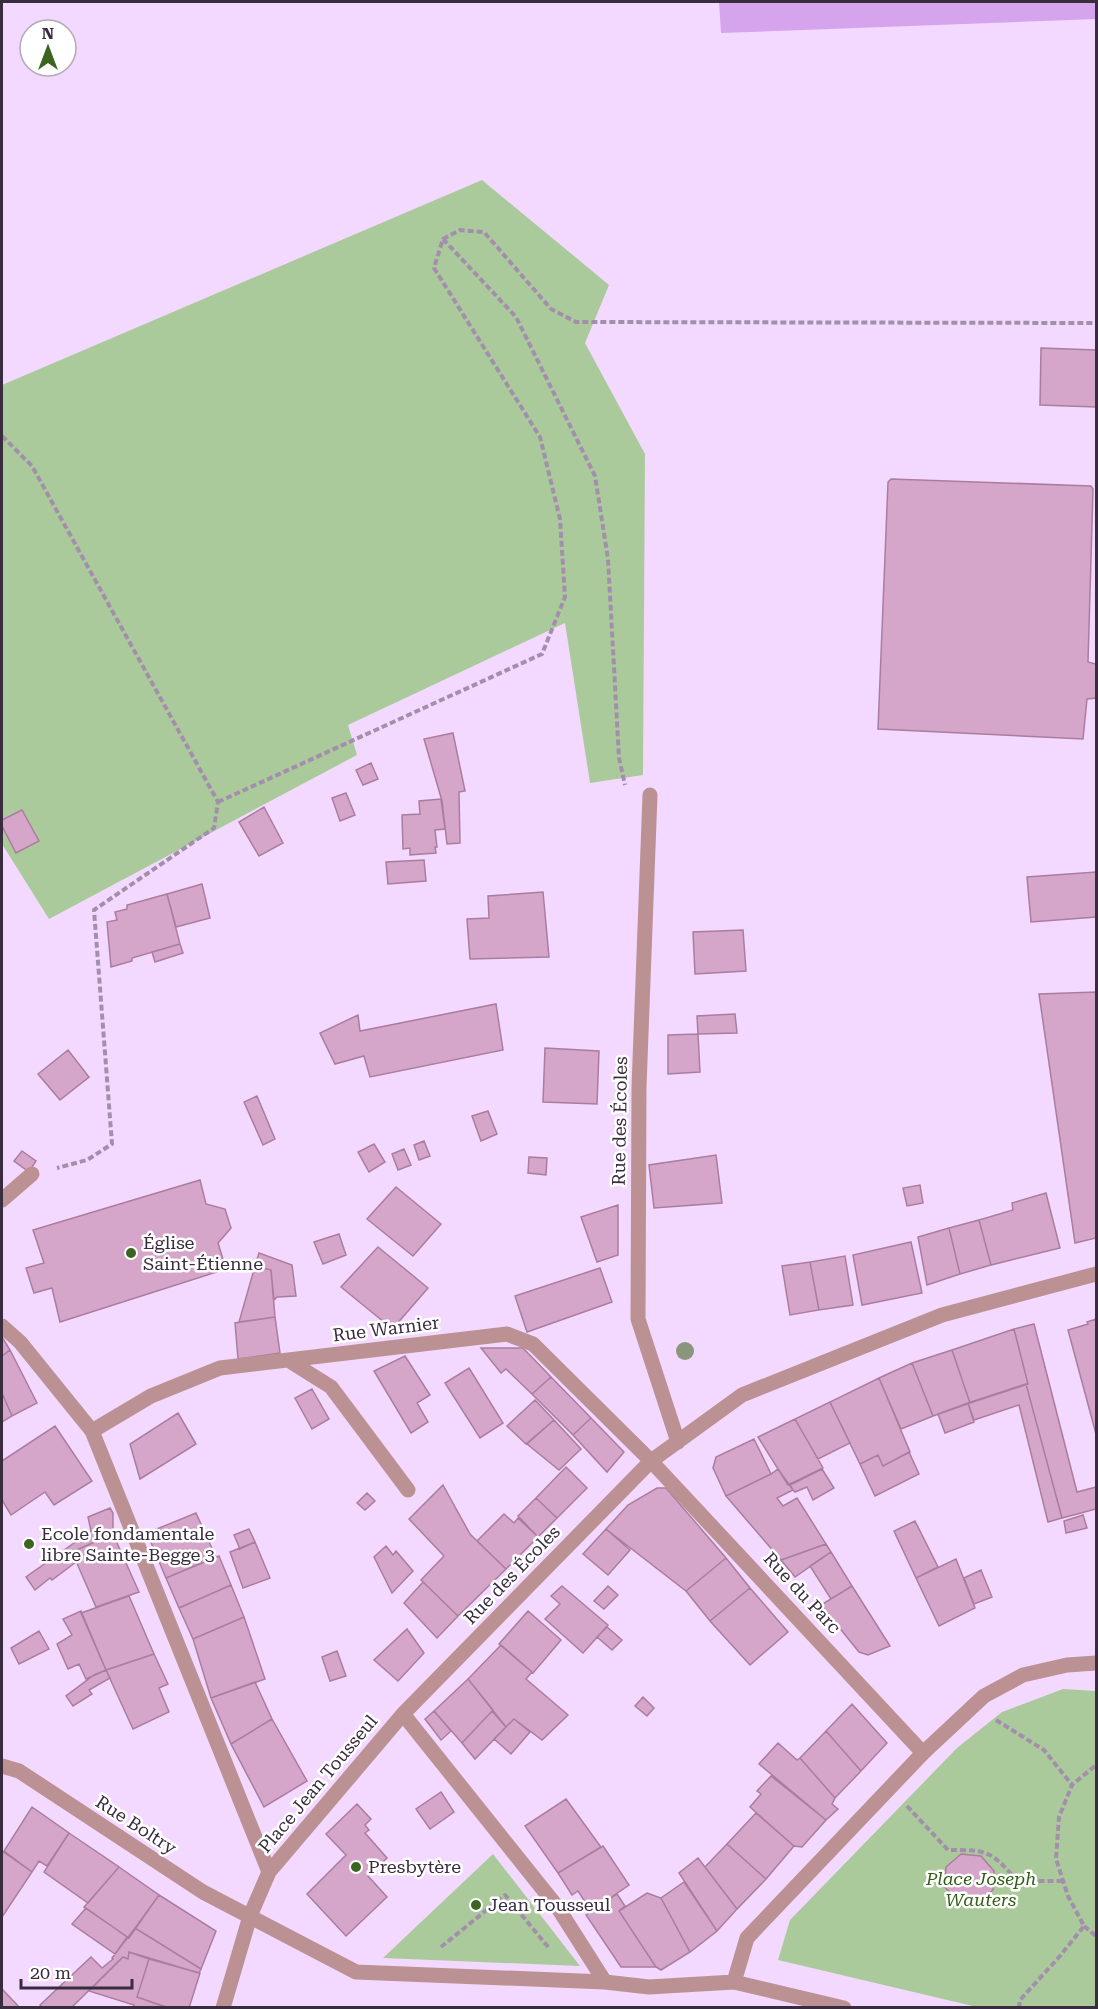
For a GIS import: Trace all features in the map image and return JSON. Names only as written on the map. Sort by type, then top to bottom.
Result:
[{"type":"street","name":"Rue des Écoles","points":[[650,795],[639,1087],[638,1318],[678,1442]]},
{"type":"street","points":[[2,1200],[32,1174]]},
{"type":"street","name":"Rue des Écoles","points":[[404,1714],[651,1461],[742,1395],[942,1315],[1096,1274]]},
{"type":"street","points":[[2,1326],[20,1342],[92,1431],[268,1872]]},
{"type":"street","name":"Rue Warnier","points":[[92,1431],[152,1396],[220,1368],[507,1334],[533,1344],[651,1461]]},
{"type":"street","points":[[288,1360],[331,1387],[408,1490]]},
{"type":"street","name":"Rue du Parc","points":[[651,1461],[923,1753]]},
{"type":"street","points":[[734,1982],[747,1938],[923,1753],[984,1696],[1023,1675],[1067,1665],[1096,1663]]},
{"type":"street","name":"Place Jean Tousseul","points":[[223,2007],[250,1916],[268,1872],[404,1714],[558,1908],[605,1982]]},
{"type":"street","name":"Rue Boltry","points":[[2,1766],[19,1771],[203,1892],[250,1916]]},
{"type":"street","points":[[250,1916],[356,1972],[575,1980],[649,1987],[734,1982],[844,2007]]},
{"type":"path","points":[[218,802],[542,654],[565,597],[560,519],[540,437],[434,268],[443,239],[460,230],[484,232],[551,309],[576,322],[1096,323]]},
{"type":"path","points":[[443,239],[516,317],[595,476],[608,559],[620,758],[627,793]]},
{"type":"path","points":[[2,436],[32,466],[218,802],[214,828],[94,910],[112,1144],[87,1160],[32,1174]]},
{"type":"path","points":[[972,1708],[1011,1728],[1044,1750],[1072,1785]]},
{"type":"path","points":[[1096,1765],[1072,1785],[1059,1816],[1056,1859],[1068,1896],[1084,1926],[1096,1936]]},
{"type":"path","points":[[890,1788],[948,1850],[982,1850],[1002,1862],[1017,1881],[1063,1881]]},
{"type":"path","points":[[407,1974],[505,1895],[575,1980]]},
{"type":"path","points":[[1019,2007],[1020,2000],[1084,1926]]},
{"type":"green space","points":[[482,180],[609,285],[585,343],[645,454],[643,775],[590,783],[565,623],[348,725],[357,755],[49,919],[2,844],[2,385]]},
{"type":"green space","name":"Place Joseph Wauters","points":[[1063,1689],[1096,1691],[1096,2007],[977,2007],[778,1960],[790,1920],[957,1748],[1002,1712]]},
{"type":"green space","points":[[493,1854],[580,1966],[383,1958]]},
{"type":"shaded area","points":[[719,2],[1096,2],[1096,19],[721,33]]},
{"type":"building","points":[[1041,348],[1096,350],[1096,407],[1040,405]]},
{"type":"building","points":[[891,479],[1091,486],[1093,489],[1088,662],[1096,664],[1096,698],[1087,699],[1083,739],[878,729],[888,482]]},
{"type":"building","points":[[453,733],[465,791],[459,792],[460,843],[447,844],[442,801],[424,739]]},
{"type":"building","points":[[371,763],[378,779],[363,785],[356,770]]},
{"type":"building","points":[[346,793],[355,815],[340,821],[332,798]]},
{"type":"building","points":[[441,799],[445,829],[435,830],[436,853],[410,855],[410,848],[403,849],[402,815],[420,814],[419,801]]},
{"type":"building","points":[[264,807],[283,843],[259,856],[239,822]]},
{"type":"building","points":[[22,810],[39,841],[16,853],[2,826],[2,820]]},
{"type":"building","points":[[424,860],[426,881],[388,884],[386,862]]},
{"type":"building","points":[[1096,872],[1096,917],[1031,922],[1027,877]]},
{"type":"building","points":[[202,884],[210,918],[176,927],[167,894]]},
{"type":"building","points":[[543,892],[549,957],[470,959],[467,919],[489,918],[488,896]]},
{"type":"building","points":[[167,894],[180,944],[132,958],[132,961],[111,967],[107,922],[117,920],[115,912],[127,909],[127,905]]},
{"type":"building","points":[[743,930],[746,971],[695,974],[693,932]]},
{"type":"building","points":[[180,944],[183,953],[155,962],[152,952]]},
{"type":"building","points":[[1096,992],[1096,1238],[1075,1243],[1039,994]]},
{"type":"building","points":[[496,1004],[503,1050],[370,1077],[364,1056],[335,1064],[320,1033],[358,1015],[360,1031]]},
{"type":"building","points":[[735,1014],[737,1033],[698,1034],[697,1016]]},
{"type":"building","points":[[698,1034],[700,1072],[668,1074],[668,1035]]},
{"type":"building","points":[[545,1048],[599,1051],[597,1104],[543,1102]]},
{"type":"building","points":[[68,1050],[89,1077],[60,1100],[38,1074]]},
{"type":"building","points":[[257,1096],[275,1139],[263,1145],[244,1102]]},
{"type":"building","points":[[488,1111],[497,1134],[481,1141],[472,1116]]},
{"type":"building","points":[[424,1141],[430,1156],[419,1160],[414,1145]]},
{"type":"building","points":[[374,1144],[385,1162],[369,1172],[358,1152]]},
{"type":"building","points":[[404,1149],[411,1165],[398,1170],[392,1154]]},
{"type":"building","points":[[22,1151],[36,1161],[29,1172],[14,1161]]},
{"type":"building","points":[[716,1155],[722,1203],[654,1208],[649,1165]]},
{"type":"building","points":[[529,1157],[547,1158],[546,1175],[528,1173]]},
{"type":"building","name":"Église Saint-Étienne","points":[[200,1180],[206,1204],[225,1209],[231,1228],[218,1243],[226,1269],[60,1322],[52,1288],[34,1293],[26,1268],[44,1263],[33,1230]]},
{"type":"building","points":[[920,1185],[923,1203],[907,1206],[903,1188]]},
{"type":"building","points":[[396,1187],[441,1224],[413,1256],[367,1219]]},
{"type":"building","points":[[1046,1193],[1060,1248],[991,1265],[979,1220],[1013,1210],[1012,1203]]},
{"type":"building","points":[[618,1205],[618,1255],[597,1262],[581,1217]]},
{"type":"building","points":[[979,1220],[991,1265],[960,1274],[949,1228]]},
{"type":"building","points":[[949,1228],[960,1274],[927,1285],[918,1237]]},
{"type":"building","points":[[339,1234],[346,1255],[323,1264],[314,1242]]},
{"type":"building","points":[[911,1242],[922,1293],[862,1305],[853,1255]]},
{"type":"building","points":[[378,1247],[428,1288],[395,1326],[390,1327],[341,1287]]},
{"type":"building","points":[[259,1253],[292,1265],[296,1296],[277,1297],[274,1300],[271,1270],[255,1266]]},
{"type":"building","points":[[845,1256],[853,1305],[819,1310],[810,1262]]},
{"type":"building","points":[[810,1262],[819,1310],[790,1315],[782,1266]]},
{"type":"building","points":[[255,1266],[271,1270],[275,1317],[239,1322]]},
{"type":"building","points":[[600,1268],[612,1302],[527,1332],[515,1296]]},
{"type":"building","points":[[275,1317],[280,1353],[238,1359],[235,1323]]},
{"type":"building","points":[[1096,1319],[1096,1434],[1068,1330]]},
{"type":"building","points":[[1034,1324],[1077,1492],[1096,1487],[1096,1509],[1062,1518],[1026,1384],[1028,1384],[1014,1329]]},
{"type":"building","points":[[1014,1329],[1028,1384],[970,1403],[952,1350]]},
{"type":"building","points":[[2,1337],[10,1350],[2,1356]]},
{"type":"building","points":[[481,1348],[523,1348],[551,1377],[532,1394],[506,1369],[501,1373]]},
{"type":"building","points":[[10,1350],[37,1403],[12,1416],[2,1393],[2,1356]]},
{"type":"building","points":[[952,1350],[970,1403],[933,1416],[912,1363]]},
{"type":"building","points":[[405,1356],[430,1395],[417,1403],[428,1422],[411,1433],[374,1371]]},
{"type":"building","points":[[912,1363],[933,1416],[901,1429],[879,1378]]},
{"type":"building","points":[[469,1368],[503,1423],[480,1438],[445,1383]]},
{"type":"building","points":[[551,1377],[591,1418],[573,1435],[532,1394]]},
{"type":"building","points":[[879,1378],[910,1452],[883,1466],[878,1455],[860,1464],[830,1402]]},
{"type":"building","points":[[1026,1384],[1062,1518],[1048,1522],[1019,1405],[974,1420],[968,1403]]},
{"type":"building","points":[[312,1389],[329,1419],[312,1429],[295,1398]]},
{"type":"building","points":[[2,1393],[12,1416],[2,1422]]},
{"type":"building","points":[[535,1400],[554,1420],[526,1444],[507,1426]]},
{"type":"building","points":[[830,1402],[850,1443],[818,1459],[795,1419]]},
{"type":"building","points":[[968,1403],[974,1422],[945,1433],[938,1414]]},
{"type":"building","points":[[178,1413],[196,1444],[140,1479],[130,1444]]},
{"type":"building","points":[[591,1418],[624,1452],[607,1472],[573,1435]]},
{"type":"building","points":[[795,1419],[823,1468],[788,1485],[758,1437]]},
{"type":"building","points":[[554,1420],[581,1449],[559,1470],[527,1444]]},
{"type":"building","points":[[55,1426],[92,1481],[54,1505],[45,1492],[11,1515],[2,1500],[2,1461]]},
{"type":"building","points":[[754,1439],[771,1474],[726,1496],[713,1468],[716,1457]]},
{"type":"building","points":[[909,1452],[919,1474],[875,1496],[860,1464],[878,1455],[883,1466]]},
{"type":"building","points":[[566,1467],[587,1488],[557,1518],[536,1498]]},
{"type":"building","points":[[778,1469],[793,1490],[777,1498],[783,1506],[797,1498],[826,1544],[781,1560],[726,1496]]},
{"type":"building","points":[[822,1469],[834,1488],[813,1500],[807,1487],[795,1492],[793,1490],[790,1485]]},
{"type":"building","points":[[443,1485],[470,1534],[506,1569],[458,1616],[421,1580],[444,1556],[409,1519]]},
{"type":"building","points":[[657,1488],[666,1488],[726,1558],[686,1591],[606,1529],[628,1505]]},
{"type":"building","points":[[367,1493],[375,1501],[365,1510],[357,1503]]},
{"type":"building","points":[[536,1498],[557,1518],[538,1537],[518,1516]]},
{"type":"building","points":[[110,1508],[113,1513],[113,1534],[72,1552],[76,1562],[35,1590],[26,1577],[91,1531],[88,1517]]},
{"type":"building","points":[[196,1513],[216,1557],[166,1578],[147,1533]]},
{"type":"building","points":[[504,1514],[514,1523],[518,1518],[538,1537],[506,1569],[477,1541]]},
{"type":"building","points":[[1083,1515],[1087,1528],[1066,1533],[1064,1521]]},
{"type":"building","points":[[915,1521],[938,1567],[916,1578],[894,1531]]},
{"type":"building","points":[[249,1529],[255,1542],[240,1549],[234,1535]]},
{"type":"building","points":[[606,1529],[630,1550],[608,1575],[583,1554]]},
{"type":"building","points":[[113,1534],[139,1592],[96,1607],[72,1552]]},
{"type":"building","points":[[255,1542],[270,1578],[243,1588],[230,1552]]},
{"type":"building","points":[[826,1544],[831,1552],[795,1577],[781,1560]]},
{"type":"building","points":[[386,1546],[393,1555],[396,1551],[413,1571],[392,1593],[374,1557]]},
{"type":"building","points":[[831,1552],[852,1586],[831,1599],[810,1566]]},
{"type":"building","points":[[219,1556],[231,1585],[179,1608],[166,1578]]},
{"type":"building","points":[[726,1558],[750,1588],[710,1621],[686,1591]]},
{"type":"building","points":[[956,1559],[975,1608],[939,1626],[916,1578]]},
{"type":"building","points":[[981,1570],[992,1597],[974,1604],[964,1578]]},
{"type":"building","points":[[423,1582],[458,1616],[437,1638],[404,1603]]},
{"type":"building","points":[[231,1585],[244,1617],[193,1639],[179,1608]]},
{"type":"building","points":[[562,1586],[608,1625],[583,1653],[545,1619],[560,1604],[551,1596]]},
{"type":"building","points":[[608,1586],[618,1595],[604,1609],[594,1601]]},
{"type":"building","points":[[852,1586],[890,1646],[868,1655],[859,1652],[821,1605]]},
{"type":"building","points":[[750,1588],[788,1632],[750,1665],[710,1621]]},
{"type":"building","points":[[129,1596],[154,1654],[106,1670],[81,1613]]},
{"type":"building","points":[[81,1611],[106,1670],[86,1679],[79,1664],[68,1669],[57,1644],[72,1635],[63,1619]]},
{"type":"building","points":[[528,1611],[561,1640],[533,1673],[499,1644]]},
{"type":"building","points":[[244,1617],[265,1679],[211,1698],[193,1639]]},
{"type":"building","points":[[607,1627],[622,1640],[612,1650],[597,1637]]},
{"type":"building","points":[[407,1629],[424,1653],[398,1681],[374,1660]]},
{"type":"building","points":[[39,1631],[49,1649],[19,1664],[11,1648]]},
{"type":"building","points":[[501,1645],[532,1672],[526,1679],[568,1715],[542,1740],[514,1719],[506,1727],[468,1679]]},
{"type":"building","points":[[337,1651],[346,1676],[330,1681],[322,1657]]},
{"type":"building","points":[[154,1654],[168,1684],[159,1688],[169,1712],[133,1729],[106,1670]]},
{"type":"building","points":[[106,1670],[110,1678],[89,1690],[92,1694],[73,1706],[66,1696],[94,1675]]},
{"type":"building","points":[[468,1679],[493,1710],[462,1743],[434,1711]]},
{"type":"building","points":[[255,1682],[272,1719],[231,1744],[211,1698]]},
{"type":"building","points":[[643,1697],[654,1708],[647,1716],[635,1706]]},
{"type":"building","points":[[852,1704],[887,1743],[861,1771],[826,1731]]},
{"type":"building","points":[[434,1711],[451,1731],[441,1740],[425,1719]]},
{"type":"building","points":[[492,1711],[506,1727],[475,1759],[462,1743]]},
{"type":"building","points":[[272,1719],[307,1781],[264,1807],[231,1744]]},
{"type":"building","points":[[514,1719],[530,1732],[511,1754],[494,1739]]},
{"type":"building","points":[[826,1731],[861,1771],[835,1798],[800,1758]]},
{"type":"building","points":[[778,1743],[797,1760],[800,1758],[835,1798],[832,1804],[838,1809],[826,1820],[759,1764]]},
{"type":"building","points":[[771,1776],[826,1820],[802,1847],[794,1846],[750,1807],[761,1794],[757,1791]]},
{"type":"building","points":[[441,1792],[454,1812],[430,1829],[416,1809]]},
{"type":"building","points":[[566,1799],[601,1847],[558,1873],[525,1826]]},
{"type":"building","name":"Presbytère","points":[[357,1804],[371,1819],[365,1825],[369,1830],[365,1833],[387,1858],[368,1876],[387,1897],[346,1936],[307,1894],[346,1855],[326,1834]]},
{"type":"building","points":[[32,1807],[69,1833],[47,1866],[39,1861],[32,1872],[4,1851]]},
{"type":"building","points":[[756,1813],[794,1846],[766,1879],[727,1844]]},
{"type":"building","points":[[69,1833],[119,1867],[88,1903],[44,1872]]},
{"type":"building","points":[[727,1844],[766,1879],[737,1909],[705,1867]]},
{"type":"building","points":[[603,1846],[629,1885],[591,1911],[578,1891],[572,1895],[558,1873]]},
{"type":"building","points":[[2,1851],[32,1872],[2,1917]]},
{"type":"building","points":[[961,1854],[981,1856],[994,1871],[993,1890],[978,1903],[958,1902],[945,1887],[946,1867]]},
{"type":"building","points":[[698,1858],[737,1909],[717,1931],[679,1873]]},
{"type":"building","points":[[119,1867],[159,1895],[129,1938],[84,1907]]},
{"type":"building","points":[[684,1882],[717,1931],[690,1952],[661,1898]]},
{"type":"building","points":[[647,1893],[661,1898],[690,1952],[661,1970],[656,1967],[619,1911]]},
{"type":"building","points":[[617,1894],[625,1906],[619,1911],[656,1967],[621,1967],[586,1915]]},
{"type":"building","points":[[159,1895],[216,1931],[201,1969],[135,1928]]},
{"type":"building","points":[[86,1908],[127,1937],[115,1954],[72,1924]]},
{"type":"building","points":[[135,1928],[201,1969],[199,1973],[129,1952],[128,1959],[123,1957],[71,2008],[43,2008],[40,2005],[91,1957],[102,1968],[113,1959]]},
{"type":"building","points":[[129,1952],[149,1959],[137,1997],[168,2008],[134,2008],[134,2005],[89,1991],[123,1957],[128,1959]]},
{"type":"building","points":[[149,1959],[200,1973],[189,2008],[166,2007],[137,1997]]},
{"type":"building","points":[[3,1990],[20,2008],[2,2008]]},
{"type":"place","name":"Église Saint-Étienne","points":[[131,1253]]},
{"type":"place","name":"Ecole fondamentale libre Sainte-Begge 3","points":[[29,1544]]},
{"type":"place","name":"Presbytère","points":[[356,1867]]},
{"type":"place","name":"Jean Tousseul","points":[[476,1905]]}]
